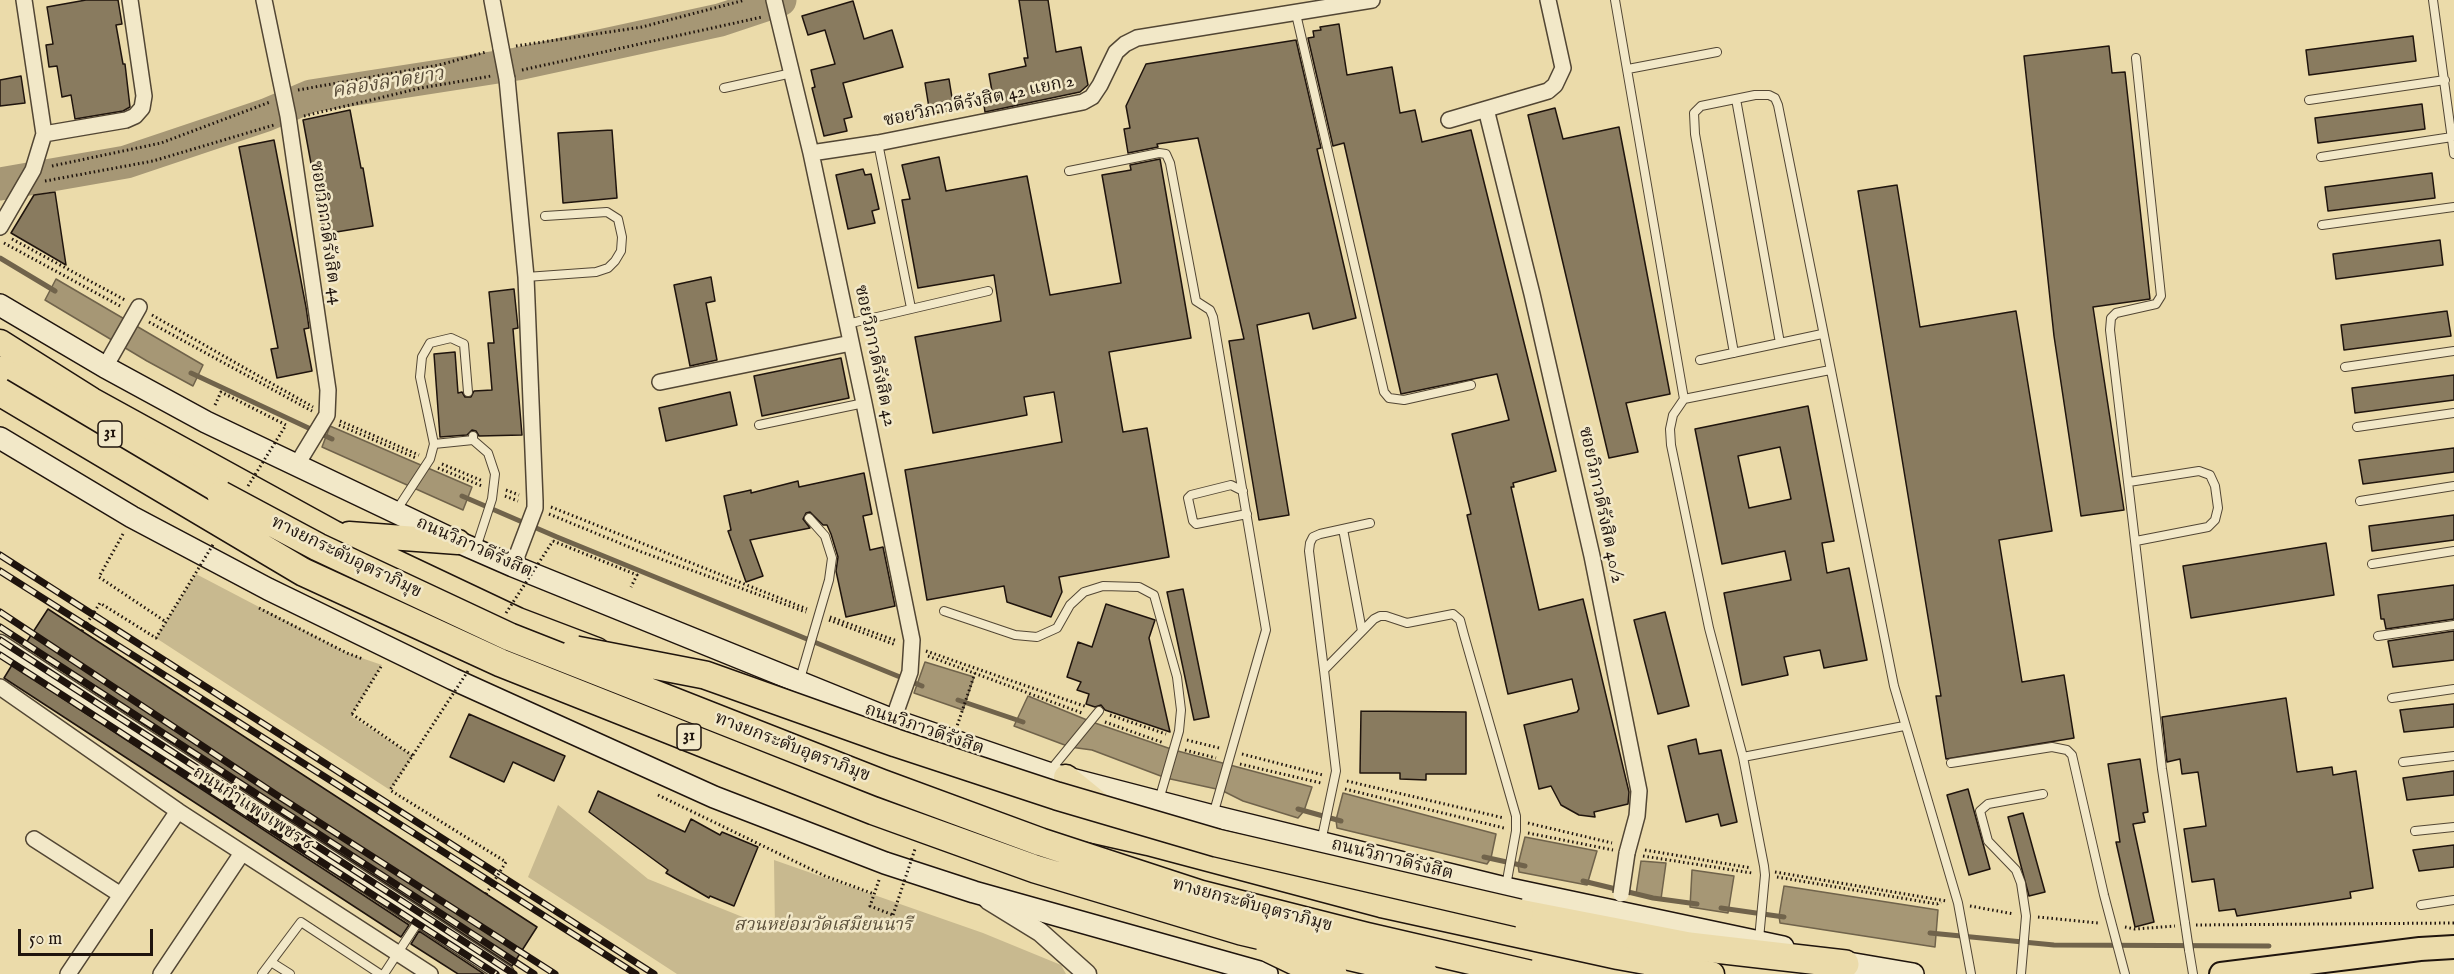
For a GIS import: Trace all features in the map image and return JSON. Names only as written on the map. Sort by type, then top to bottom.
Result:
[{"type":"highway","name":"31","points":[[0,342],[92,400],[334,533],[518,620],[891,764],[1050,821],[1148,843],[1381,905],[1618,957],[1712,974]]},
{"type":"highway","name":"ทางยกระดับอุตราภิมุข","points":[[0,370],[81,419],[318,548],[881,783],[1041,842],[1200,894],[1365,936],[1529,974]]},
{"type":"highway","name":"ทางยกระดับอุตราภิมุข","points":[[0,392],[303,572],[501,663],[938,834],[1035,869],[1241,931],[1424,974]]},
{"type":"highway","name":"31","points":[[0,407],[303,582],[502,671],[864,816],[1036,880],[1340,966],[1380,974]]},
{"type":"highway","points":[[334,533],[467,546]]},
{"type":"highway","points":[[506,628],[705,675],[896,743],[1057,796],[1205,839],[1519,913],[1689,946],[1845,964]]},
{"type":"highway","points":[[1057,775],[1148,843]]},
{"type":"highway","points":[[1241,931],[1280,955],[1333,974]]},
{"type":"main road","name":"ถนนวิภาวดีรังสิต","points":[[0,305],[109,360],[206,422],[467,546],[513,567],[893,720],[1057,775],[1213,816],[1505,888],[1619,903],[1845,964],[1913,974]]},
{"type":"main road","points":[[0,438],[132,517],[278,594],[538,718],[714,797],[885,863],[974,892],[1267,974]]},
{"type":"main road","points":[[2221,974],[2420,949],[2454,947]]},
{"type":"street","points":[[5,232],[33,170],[45,134],[24,0]]},
{"type":"street","points":[[45,134],[126,120],[135,116],[142,108],[144,96],[130,0]]},
{"type":"street","name":"ซอยวิภาวดีรังสิต 44","points":[[264,0],[284,92],[322,342],[328,390],[326,417]]},
{"type":"street","points":[[492,0],[508,76],[526,277],[534,507],[513,567]]},
{"type":"street","name":"ซอยวิภาวดีรังสิต 42 แยก 2","points":[[811,153],[878,143],[1083,102],[1092,97],[1100,85],[1116,52],[1137,38],[1372,0]]},
{"type":"street","points":[[1449,120],[1548,91],[1560,78],[1563,68],[1548,0]]},
{"type":"street","name":"ซอยวิภาวดีรังสิต 42","points":[[777,7],[811,153],[864,403],[912,648],[908,679],[893,720]]},
{"type":"street","name":"ซอยวิภาวดีรังสิต 40/2","points":[[1486,109],[1533,294],[1592,556],[1639,791],[1637,816],[1626,851],[1619,903]]},
{"type":"street","points":[[109,360],[137,311]]},
{"type":"street","points":[[660,382],[851,344]]},
{"type":"street","points":[[296,466],[326,417]]},
{"type":"street","name":"ถนนกำแพงเพชร 6","points":[[0,644],[505,974]]},
{"type":"street","points":[[0,687],[178,812],[430,974]]},
{"type":"street","points":[[68,974],[178,812]]},
{"type":"street","points":[[34,839],[121,895]]},
{"type":"street","points":[[160,974],[242,853]]},
{"type":"street","points":[[974,892],[1040,932],[1087,974]]},
{"type":"lane","points":[[1615,0],[1684,399],[1673,415],[1671,445],[1709,628],[1743,758],[1765,873],[1759,941]]},
{"type":"lane","points":[[2433,0],[2451,106],[2454,154]]},
{"type":"lane","points":[[1296,14],[1384,392],[1389,398],[1404,400],[1471,386]]},
{"type":"lane","points":[[1628,69],[1717,52]]},
{"type":"lane","points":[[2136,58],[2161,296],[2156,304],[2116,313],[2111,318],[2110,330],[2162,769],[2193,974]]},
{"type":"lane","points":[[724,88],[792,73]]},
{"type":"lane","points":[[2309,100],[2445,80]]},
{"type":"lane","points":[[1734,353],[1695,134],[1694,112],[1701,106],[1769,95],[1775,98],[1778,105],[1893,686],[1958,903],[1971,974]]},
{"type":"lane","points":[[1736,99],[1780,343]]},
{"type":"lane","points":[[2321,157],[2452,137]]},
{"type":"lane","points":[[878,143],[911,308]]},
{"type":"lane","points":[[1069,171],[1159,153],[1166,154],[1196,301],[1210,310],[1213,317],[1266,630],[1213,816]]},
{"type":"lane","points":[[2322,225],[2454,207]]},
{"type":"lane","points":[[526,277],[596,272],[608,268],[621,251],[622,237],[618,219],[607,212],[545,216]]},
{"type":"lane","points":[[847,324],[988,291]]},
{"type":"lane","points":[[1700,360],[1822,334]]},
{"type":"lane","points":[[395,512],[428,463],[435,444],[420,377],[422,357],[430,343],[451,338],[464,344],[468,392]]},
{"type":"lane","points":[[2345,367],[2454,351]]},
{"type":"lane","points":[[1684,399],[1830,370]]},
{"type":"lane","points":[[759,425],[864,403]]},
{"type":"lane","points":[[2357,427],[2454,413]]},
{"type":"lane","points":[[435,444],[473,438],[488,453],[495,474],[493,492],[486,516],[467,546]]},
{"type":"lane","points":[[2129,482],[2199,471],[2210,475],[2215,486],[2218,508],[2215,520],[2208,526],[2136,541]]},
{"type":"lane","points":[[1244,493],[1239,487],[1231,485],[1191,495],[1188,498],[1193,521],[1196,524],[1247,514]]},
{"type":"lane","points":[[2360,501],[2454,486]]},
{"type":"lane","points":[[798,683],[829,580],[832,558],[825,536],[809,518]]},
{"type":"lane","points":[[1321,842],[1334,782],[1335,756],[1309,551],[1310,543],[1313,537],[1320,534],[1370,523]]},
{"type":"lane","points":[[1343,529],[1362,631]]},
{"type":"lane","points":[[2372,564],[2454,551]]},
{"type":"lane","points":[[944,611],[1015,635],[1037,637],[1057,628],[1070,605],[1084,592],[1103,586],[1139,587],[1154,595],[1171,654],[1181,710],[1177,738],[1159,801]]},
{"type":"lane","points":[[1324,670],[1380,616],[1407,622],[1447,614],[1457,616],[1516,820],[1505,888]]},
{"type":"lane","points":[[2378,636],[2454,625]]},
{"type":"lane","points":[[2392,698],[2454,689]]},
{"type":"lane","points":[[1057,775],[1070,747],[1095,717]]},
{"type":"lane","points":[[1743,758],[1904,726]]},
{"type":"lane","points":[[1951,763],[2052,747],[2067,750],[2072,755],[2117,951],[2125,974]]},
{"type":"lane","points":[[2403,762],[2454,756]]},
{"type":"lane","points":[[2021,974],[2026,916],[2019,876],[1988,841],[1980,811],[1988,804],[2043,794]]},
{"type":"lane","points":[[2415,831],[2454,827]]},
{"type":"lane","points":[[2421,905],[2454,900]]},
{"type":"lane","points":[[262,974],[301,922],[382,974],[420,920]]},
{"type":"lane","points":[[271,962],[290,974]]},
{"type":"path","points":[[284,92],[439,65],[501,48],[642,27],[745,0]]},
{"type":"path","points":[[26,184],[153,161],[288,118],[421,88],[508,76],[777,7]]},
{"type":"path","points":[[33,170],[161,143],[268,104]]},
{"type":"path","points":[[5,232],[137,311],[326,417],[493,492],[819,615]]},
{"type":"path","points":[[0,241],[137,311],[326,417]]},
{"type":"path","points":[[221,393],[285,426],[244,493]]},
{"type":"path","points":[[493,492],[639,551],[912,648],[1095,717],[1233,752],[1516,831],[1937,904],[1944,901],[2026,916],[2111,924],[2135,930],[2185,924],[2454,923]]},
{"type":"path","points":[[132,517],[99,577],[166,621]]},
{"type":"path","points":[[506,628],[552,541],[637,575],[631,586]]},
{"type":"path","points":[[82,632],[100,603],[156,638],[214,542]]},
{"type":"path","points":[[912,648],[992,674],[1174,749],[1229,763],[1334,782],[1516,820],[1626,851],[1765,873]]},
{"type":"path","points":[[382,665],[352,714],[413,756]]},
{"type":"path","points":[[975,673],[967,670],[968,667],[992,674]]},
{"type":"path","points":[[470,668],[390,790],[506,862],[486,894]]},
{"type":"path","points":[[885,863],[870,906],[893,915]]},
{"type":"green space","points":[[196,574],[347,653],[382,665],[351,716],[413,756],[390,790],[156,638]]},
{"type":"green space","name":"สวนหย่อมวัดเสมียนนารี","points":[[558,805],[648,879],[775,930],[774,860],[983,933],[1061,965],[1066,974],[677,974],[528,877]]},
{"type":"shaded area","points":[[56,279],[203,365],[193,386],[45,300]]},
{"type":"shaded area","points":[[330,426],[472,487],[463,510],[322,447]]},
{"type":"shaded area","points":[[925,662],[974,677],[963,710],[914,693]]},
{"type":"shaded area","points":[[1028,696],[1092,722],[1174,750],[1312,787],[1304,811],[1298,818],[1243,801],[1221,790],[1166,778],[1092,750],[1070,747],[1014,726]]},
{"type":"shaded area","points":[[1343,793],[1496,834],[1491,858],[1487,864],[1337,828],[1336,820]]},
{"type":"shaded area","points":[[1525,837],[1597,851],[1587,885],[1519,872],[1518,865]]},
{"type":"shaded area","points":[[1641,861],[1666,863],[1661,899],[1636,894]]},
{"type":"shaded area","points":[[1692,870],[1734,876],[1728,913],[1690,907]]},
{"type":"shaded area","points":[[1784,886],[1938,910],[1935,947],[1780,923]]},
{"type":"building","points":[[86,0],[118,0],[122,24],[116,25],[123,64],[125,64],[130,107],[123,111],[75,119],[71,95],[62,97],[57,66],[49,67],[46,45],[53,44],[47,7]]},
{"type":"building","points":[[1019,0],[1048,0],[1056,52],[1081,47],[1088,85],[1080,92],[985,112],[983,99],[993,97],[989,74],[1026,66],[1024,58],[1028,58]]},
{"type":"building","points":[[853,1],[864,39],[892,30],[903,67],[843,83],[852,117],[844,119],[847,131],[824,136],[812,88],[815,87],[811,70],[835,64],[825,30],[808,35],[802,16]]},
{"type":"building","points":[[1339,24],[1347,75],[1392,67],[1400,113],[1415,110],[1422,142],[1471,130],[1556,471],[1513,483],[1514,487],[1511,487],[1539,610],[1583,599],[1629,792],[1628,804],[1594,812],[1595,817],[1579,815],[1561,805],[1551,786],[1539,789],[1524,725],[1577,712],[1579,709],[1572,679],[1508,694],[1467,515],[1471,514],[1452,434],[1509,420],[1497,374],[1401,394],[1344,143],[1333,146],[1308,38],[1314,37],[1313,31],[1321,30],[1320,27]]},
{"type":"building","points":[[2413,36],[2416,61],[2309,75],[2306,50]]},
{"type":"building","points":[[1296,40],[1321,148],[1317,149],[1356,318],[1313,329],[1309,313],[1257,325],[1289,515],[1259,520],[1229,341],[1244,339],[1198,138],[1157,144],[1158,147],[1128,153],[1124,129],[1130,128],[1126,106],[1146,64]]},
{"type":"building","points":[[2109,46],[2112,73],[2125,72],[2150,299],[2093,307],[2124,510],[2081,516],[2054,336],[2024,56]]},
{"type":"building","points":[[21,76],[25,103],[0,106],[0,80]]},
{"type":"building","points":[[949,79],[954,110],[930,114],[925,83]]},
{"type":"building","points":[[2422,104],[2425,129],[2318,143],[2315,118]]},
{"type":"building","points":[[1555,108],[1563,139],[1619,127],[1670,394],[1626,403],[1638,452],[1609,458],[1528,115]]},
{"type":"building","points":[[350,110],[373,226],[324,234],[303,120]]},
{"type":"building","points":[[612,130],[617,198],[563,203],[558,133]]},
{"type":"building","points":[[274,140],[306,307],[309,328],[304,329],[312,371],[277,378],[271,349],[278,348],[239,147]]},
{"type":"building","points":[[939,157],[946,191],[1027,176],[1050,295],[1121,283],[1102,175],[1131,170],[1130,165],[1160,159],[1191,338],[1109,352],[1123,432],[1147,428],[1169,557],[1059,577],[1062,592],[1051,617],[1007,602],[1004,586],[927,600],[905,470],[1062,442],[1054,392],[1024,397],[1027,415],[933,433],[915,337],[1001,321],[994,275],[918,288],[902,200],[910,199],[902,165]]},
{"type":"building","points":[[863,169],[865,175],[871,174],[879,209],[872,211],[875,223],[848,229],[836,175]]},
{"type":"building","points":[[2432,173],[2435,198],[2328,211],[2325,187]]},
{"type":"building","points":[[1897,185],[1920,327],[2016,311],[2052,531],[1999,540],[2022,682],[2064,675],[2074,738],[1946,759],[1936,696],[1941,696],[1858,191]]},
{"type":"building","points":[[55,192],[66,265],[11,233],[34,195]]},
{"type":"building","points":[[2440,240],[2443,265],[2336,279],[2333,254]]},
{"type":"building","points":[[711,277],[715,301],[706,303],[717,360],[690,366],[674,285]]},
{"type":"building","points":[[514,289],[518,328],[513,329],[522,435],[479,436],[476,431],[472,430],[467,435],[440,437],[434,354],[455,352],[458,393],[462,392],[465,397],[471,397],[474,391],[492,390],[488,343],[494,343],[489,292]]},
{"type":"building","points":[[2447,311],[2451,336],[2344,350],[2341,325]]},
{"type":"building","points":[[841,358],[849,398],[762,416],[754,376]]},
{"type":"building","points":[[2454,375],[2454,400],[2355,413],[2352,388]]},
{"type":"building","points":[[730,392],[737,425],[666,441],[659,408]]},
{"type":"building","points":[[1808,406],[1834,541],[1822,543],[1827,573],[1849,568],[1867,660],[1824,668],[1820,650],[1784,657],[1788,675],[1742,685],[1724,593],[1791,580],[1785,551],[1722,564],[1695,429]],"holes":[[[1780,447],[1791,499],[1749,508],[1738,456]]]},
{"type":"building","points":[[2454,448],[2454,472],[2363,484],[2359,460]]},
{"type":"building","points":[[864,473],[872,514],[863,516],[870,550],[883,547],[895,606],[846,617],[836,571],[838,557],[831,534],[827,525],[823,525],[810,512],[806,513],[803,519],[810,528],[750,540],[763,576],[746,582],[728,531],[731,530],[724,496],[751,490],[751,493],[798,481],[799,487]]},
{"type":"building","points":[[2454,515],[2454,540],[2372,551],[2369,526]]},
{"type":"building","points":[[2326,543],[2334,595],[2191,618],[2183,566]]},
{"type":"building","points":[[2454,585],[2454,619],[2386,629],[2384,619],[2381,619],[2378,595]]},
{"type":"building","points":[[1183,589],[1209,717],[1194,720],[1167,592]]},
{"type":"building","points":[[1106,604],[1155,620],[1149,638],[1170,732],[1105,710],[1101,705],[1095,707],[1086,704],[1089,694],[1077,690],[1081,682],[1067,677],[1078,642],[1092,647]]},
{"type":"building","points":[[48,609],[537,927],[512,966],[24,646]]},
{"type":"building","points":[[1665,612],[1689,706],[1658,714],[1634,620]]},
{"type":"building","points":[[2454,631],[2454,660],[2393,667],[2388,641]]},
{"type":"building","points":[[12,665],[409,925],[401,937],[4,678]]},
{"type":"building","points":[[2286,698],[2297,772],[2332,767],[2333,775],[2356,771],[2373,888],[2350,892],[2351,898],[2237,916],[2235,909],[2219,911],[2214,879],[2192,882],[2184,829],[2206,826],[2198,772],[2182,774],[2180,759],[2167,762],[2162,717]]},
{"type":"building","points":[[2454,704],[2454,727],[2404,732],[2400,710]]},
{"type":"building","points":[[1361,711],[1466,712],[1466,774],[1426,774],[1426,780],[1400,779],[1400,773],[1360,773]]},
{"type":"building","points":[[469,714],[565,756],[554,781],[513,762],[504,782],[450,757]]},
{"type":"building","points":[[1696,739],[1699,754],[1721,750],[1737,822],[1721,826],[1718,814],[1686,822],[1668,746]]},
{"type":"building","points":[[2140,759],[2148,812],[2143,813],[2145,822],[2133,824],[2154,922],[2135,927],[2116,842],[2120,842],[2108,764]]},
{"type":"building","points":[[2454,771],[2454,795],[2407,800],[2403,778]]},
{"type":"building","points":[[1968,789],[1990,869],[1969,875],[1947,795]]},
{"type":"building","points":[[598,791],[685,832],[691,819],[720,835],[722,832],[758,847],[734,906],[710,896],[709,898],[666,873],[668,870],[589,812]]},
{"type":"building","points":[[2023,813],[2045,892],[2029,896],[2008,817]]},
{"type":"building","points":[[2454,845],[2454,867],[2419,871],[2413,850]]},
{"type":"building","points":[[419,931],[484,974],[458,974],[411,944]]},
{"type":"waterway","name":"คลองลาดยาว","points":[[0,184],[126,162],[266,115],[311,96],[517,64],[720,20],[780,0]]},
{"type":"waterway","points":[[0,258],[55,291]]},
{"type":"waterway","points":[[191,373],[332,439]]},
{"type":"waterway","points":[[462,496],[922,686]]},
{"type":"waterway","points":[[958,700],[1023,722]]},
{"type":"waterway","points":[[1298,809],[1341,821]]},
{"type":"waterway","points":[[1484,857],[1525,866]]},
{"type":"waterway","points":[[1583,881],[1653,898],[1697,904]]},
{"type":"waterway","points":[[1721,908],[1784,917]]},
{"type":"waterway","points":[[1930,933],[2054,945],[2269,946]]},
{"type":"railway","points":[[0,555],[654,974]]},
{"type":"railway","points":[[0,571],[636,974]]},
{"type":"railway","points":[[0,612],[275,794],[555,974]]},
{"type":"railway","points":[[0,627],[534,974]]},
{"type":"railway","points":[[0,640],[514,974]]},
{"type":"railway","points":[[0,655],[496,974]]}]
